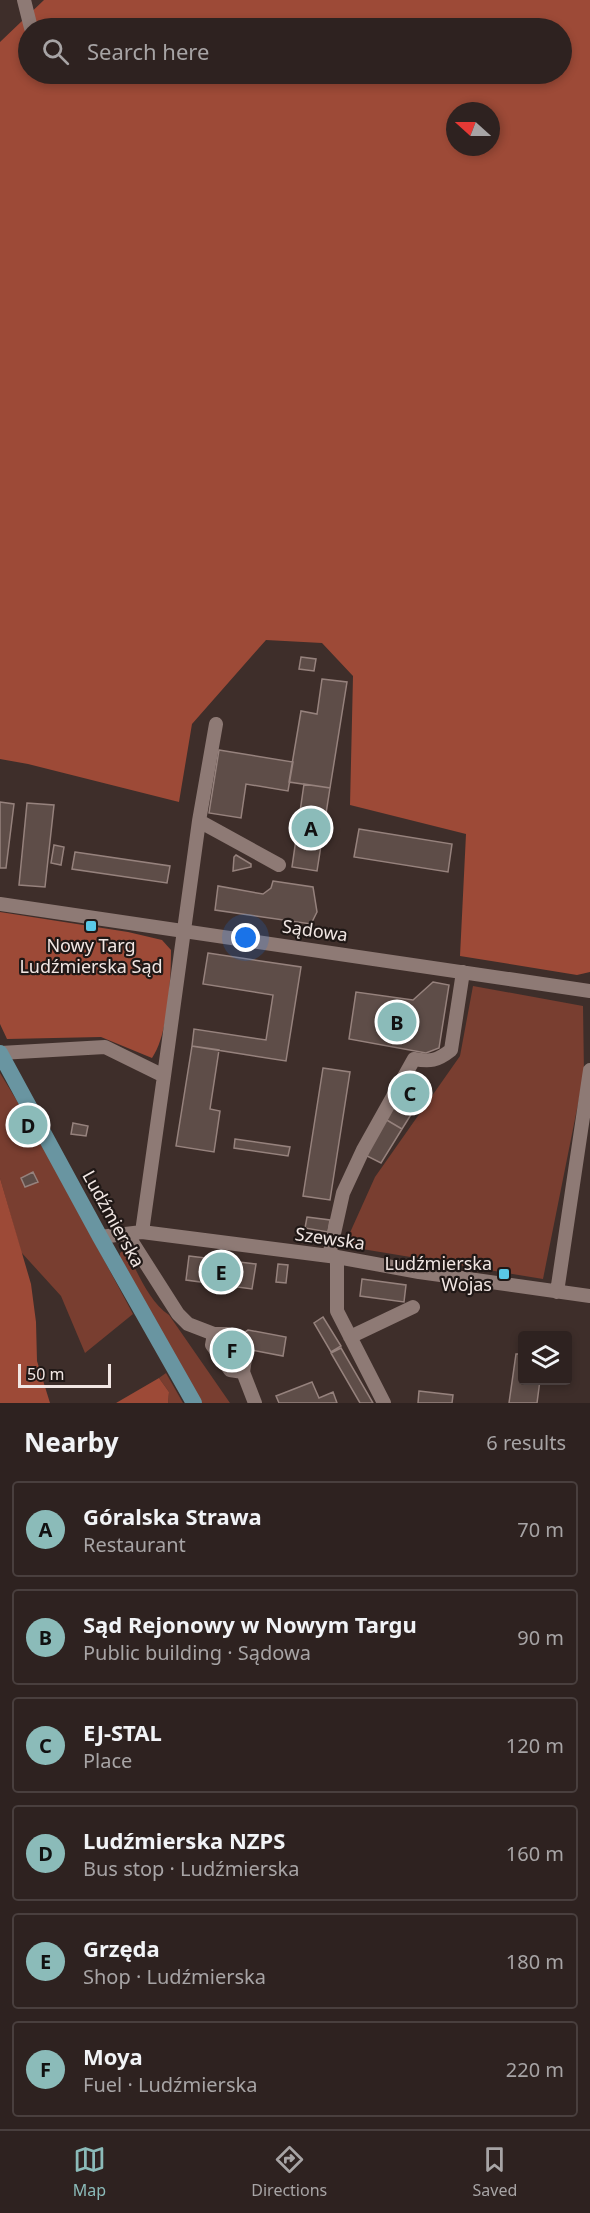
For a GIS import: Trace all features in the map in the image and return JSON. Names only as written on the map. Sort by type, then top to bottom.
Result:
[{"type":"main road","name":"Ludźmierska","points":[[0,1053],[194,1403]]},
{"type":"street","points":[[24,0],[28,18]]},
{"type":"street","points":[[142,1232],[199,820],[216,724]]},
{"type":"street","points":[[199,820],[279,866]]},
{"type":"street","name":"Sądowa","points":[[0,904],[590,991]]},
{"type":"street","points":[[384,1403],[337,1311],[333,1257],[343,1193],[363,1150],[414,1059],[429,1062],[451,1050],[463,972]]},
{"type":"street","points":[[0,1053],[105,1047],[164,1076]]},
{"type":"street","points":[[557,1292],[590,1070]]},
{"type":"street","name":"Szewska","points":[[100,1237],[142,1232],[333,1257],[419,1272],[590,1296]]},
{"type":"street","points":[[127,1234],[178,1314],[188,1324],[214,1334],[212,1345],[230,1370],[243,1372],[255,1403]]},
{"type":"street","points":[[350,1337],[412,1307]]},
{"type":"shaded area","points":[[44,0],[590,0],[590,972],[577,975],[460,956],[466,834],[350,805],[353,676],[322,643],[266,640],[192,724],[179,802],[0,759],[0,42],[18,25],[18,84],[572,84],[572,18],[25,18]]},
{"type":"shaded area","points":[[0,912],[128,932],[162,940],[171,950],[169,991],[162,1036],[152,1058],[101,1037],[7,1039],[0,1024]]},
{"type":"shaded area","points":[[473,986],[583,1006],[584,1074],[543,1279],[344,1246],[375,1177],[460,1056]]},
{"type":"shaded area","points":[[0,1073],[31,1124],[133,1314],[85,1353],[61,1296],[21,1252],[0,1178]]},
{"type":"shaded area","points":[[0,1178],[31,1284],[36,1322],[37,1361],[50,1403],[0,1403]]},
{"type":"shaded area","points":[[125,1249],[149,1294],[169,1315],[230,1403],[202,1403],[120,1261],[120,1253]]},
{"type":"shaded area","points":[[166,1373],[183,1403],[168,1403],[169,1392],[159,1378]]},
{"type":"shaded area","points":[[159,1378],[169,1392],[168,1403],[116,1403]]},
{"type":"building","points":[[301,657],[316,659],[314,671],[299,669]]},
{"type":"building","points":[[322,679],[347,682],[330,788],[289,782],[301,711],[317,714]]},
{"type":"building","points":[[219,750],[293,762],[288,791],[246,784],[241,818],[209,813]]},
{"type":"building","points":[[304,784],[330,788],[317,871],[292,867]]},
{"type":"building","points":[[0,802],[14,804],[6,868],[0,868]]},
{"type":"building","points":[[27,803],[54,805],[45,887],[19,885]]},
{"type":"building","points":[[359,829],[452,844],[448,872],[354,857]]},
{"type":"building","points":[[54,845],[64,847],[61,865],[51,863]]},
{"type":"building","points":[[75,852],[170,866],[167,883],[72,869]]},
{"type":"building","points":[[236,855],[251,864],[251,867],[233,871]]},
{"type":"building","points":[[273,881],[313,887],[317,912],[311,924],[215,910],[218,886],[263,894],[271,888]]},
{"type":"building","points":[[208,953],[301,967],[286,1061],[192,1046],[194,1029],[266,1040],[273,995],[203,984]]},
{"type":"building","points":[[433,982],[449,985],[439,1048],[426,1053],[349,1039],[356,992],[413,1000]]},
{"type":"building","points":[[192,1046],[219,1050],[210,1109],[220,1111],[214,1152],[176,1146]]},
{"type":"building","points":[[323,1068],[350,1072],[330,1200],[303,1196]]},
{"type":"building","points":[[408,1073],[428,1084],[412,1113],[392,1102]]},
{"type":"building","points":[[392,1102],[412,1113],[402,1129],[385,1119]]},
{"type":"building","points":[[385,1119],[402,1129],[381,1163],[365,1155]]},
{"type":"building","points":[[73,1123],[88,1126],[86,1136],[71,1134]]},
{"type":"building","points":[[235,1139],[290,1147],[288,1156],[234,1148]]},
{"type":"building","points":[[33,1172],[38,1182],[25,1187],[21,1178]]},
{"type":"building","points":[[307,1217],[330,1220],[328,1232],[305,1228]]},
{"type":"building","points":[[189,1256],[256,1264],[252,1289],[186,1280]]},
{"type":"building","points":[[278,1264],[288,1265],[286,1283],[276,1282]]},
{"type":"building","points":[[362,1279],[406,1285],[404,1302],[360,1296]]},
{"type":"building","points":[[323,1317],[341,1346],[331,1352],[314,1323]]},
{"type":"building","points":[[248,1330],[286,1337],[283,1356],[251,1350],[241,1335]]},
{"type":"building","points":[[341,1348],[373,1403],[360,1403],[331,1353]]},
{"type":"building","points":[[516,1354],[518,1354],[518,1385],[539,1385],[537,1403],[509,1403]]},
{"type":"building","points":[[312,1382],[319,1398],[333,1392],[337,1403],[279,1403],[276,1396]]},
{"type":"building","points":[[419,1391],[453,1395],[452,1403],[418,1403]]},
{"type":"place","name":"Góralska Strawa","points":[[311,828]]},
{"type":"place","name":"Nowy Targ Ludźmierska Sąd","points":[[91,926]]},
{"type":"place","name":"Sąd Rejonowy w Nowym Targu","points":[[397,1022]]},
{"type":"place","name":"EJ-STAL","points":[[410,1093]]},
{"type":"place","name":"Ludźmierska NZPS","points":[[28,1125]]},
{"type":"place","name":"Grzęda","points":[[221,1272]]},
{"type":"place","name":"Ludźmierska Wojas","points":[[504,1274]]},
{"type":"place","name":"Moya","points":[[232,1350]]}]
